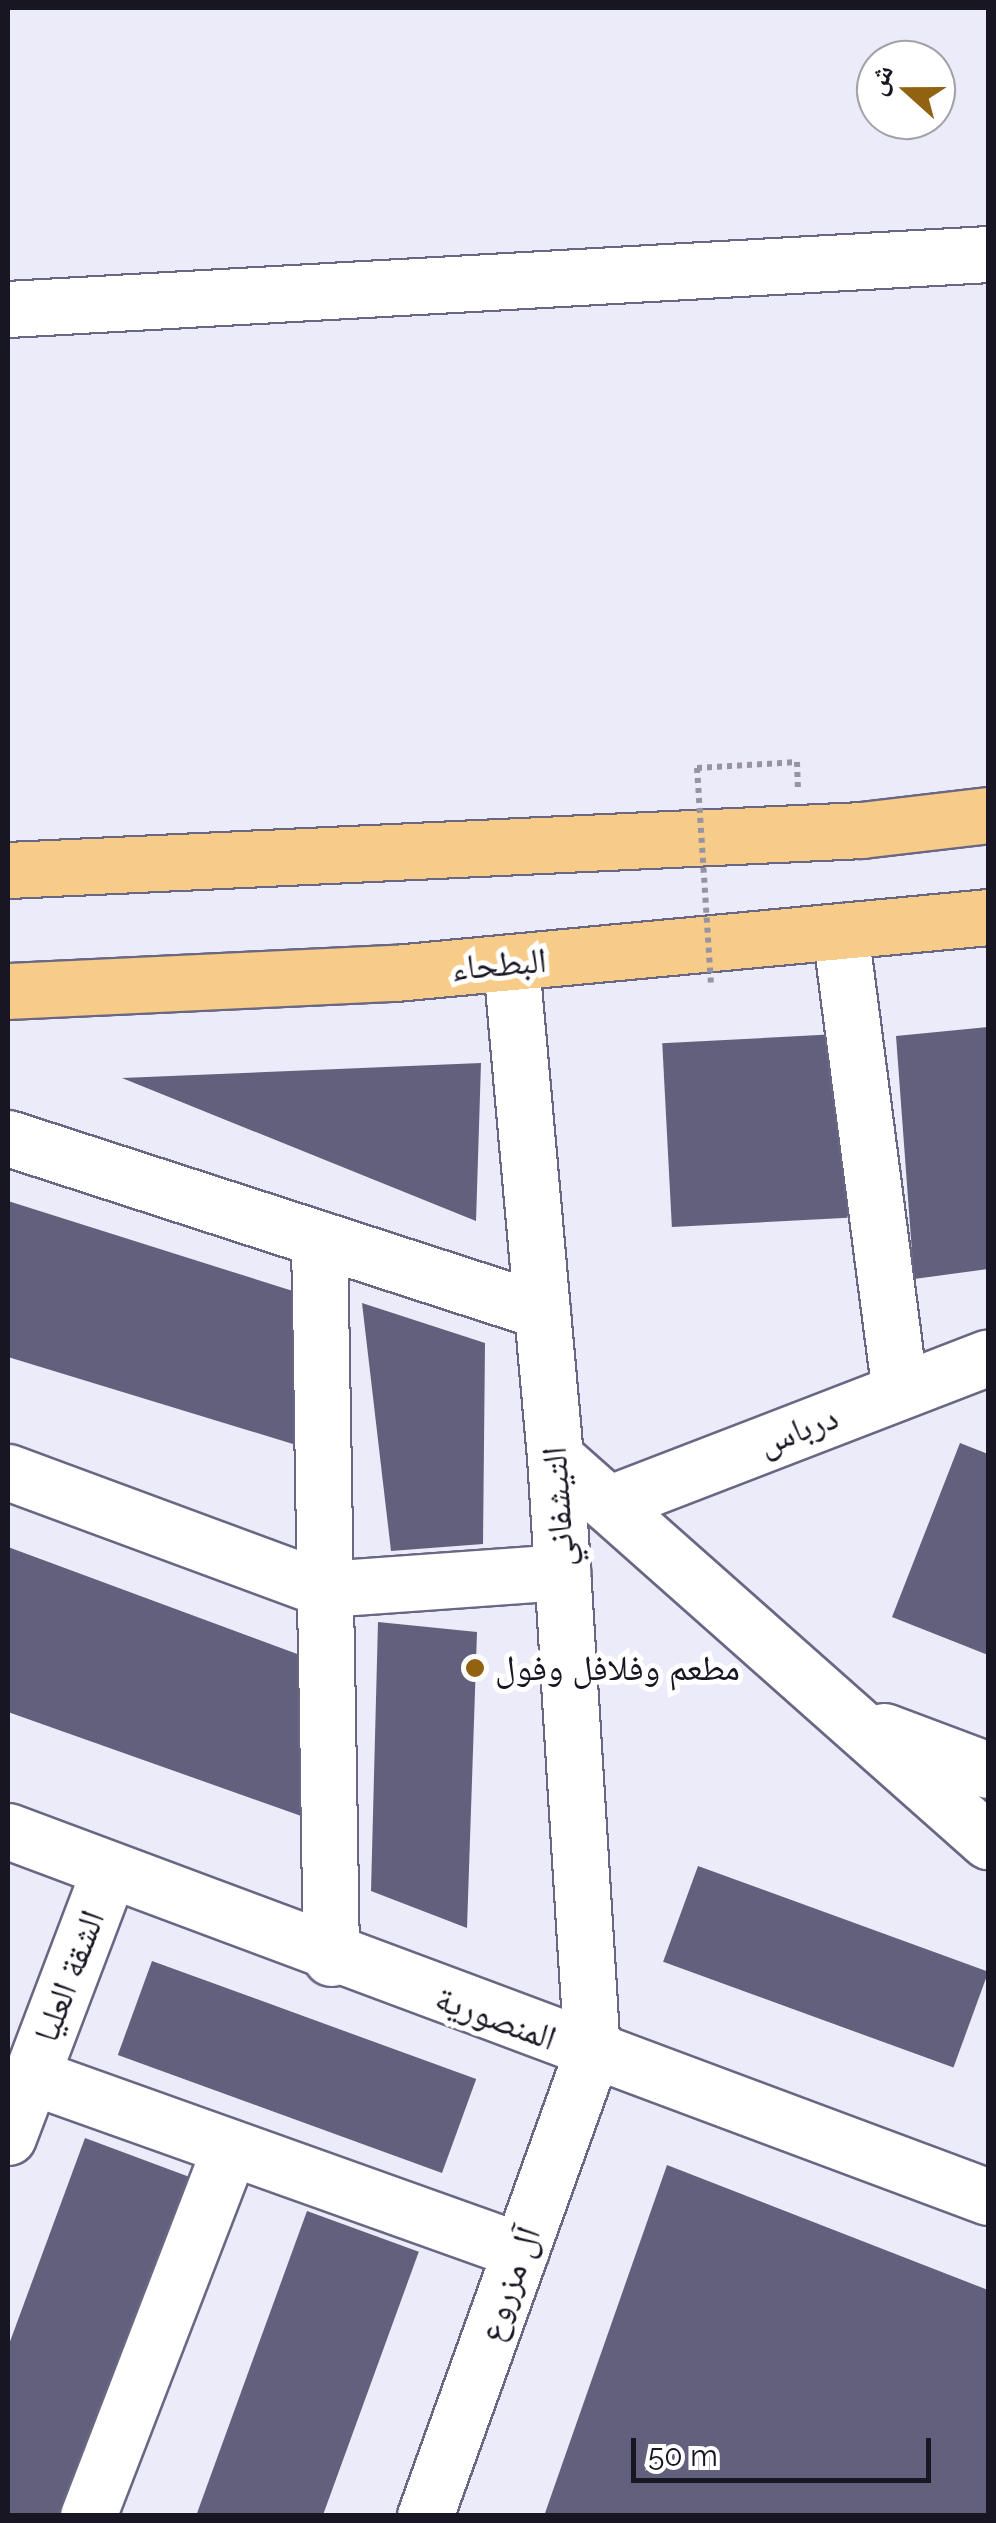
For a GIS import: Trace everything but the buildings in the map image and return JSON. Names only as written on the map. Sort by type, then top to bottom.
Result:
[{"type":"main road","points":[[8,870],[799,832],[988,815]]},
{"type":"main road","name":"البطحاء","points":[[8,991],[511,963],[988,917]]},
{"type":"street","points":[[8,309],[988,254]]},
{"type":"street","points":[[840,931],[900,1390]]},
{"type":"street","name":"التيشفاني","points":[[511,963],[555,1457],[592,2053]]},
{"type":"street","points":[[8,1138],[542,1311]]},
{"type":"street","points":[[319,1239],[331,1958]]},
{"type":"street","name":"درباس","points":[[608,1504],[988,1357]]},
{"type":"street","points":[[555,1457],[988,1841]]},
{"type":"street","points":[[8,1472],[325,1589],[562,1572]]},
{"type":"street","points":[[852,1719],[988,1770]]},
{"type":"street","name":"المنصورية","points":[[8,1831],[331,1958],[988,2196]]},
{"type":"street","name":"الشقة العليا","points":[[8,2137],[109,1870]]},
{"type":"street","name":"آل مزروع","points":[[425,2516],[592,2053]]},
{"type":"street","points":[[31,2076],[521,2251]]},
{"type":"street","points":[[88,2516],[230,2148]]},
{"type":"path","points":[[711,987],[698,768],[797,762],[799,832]]},
{"type":"place","name":"مطعم وفلافل وفول","points":[[475,1668]]}]
